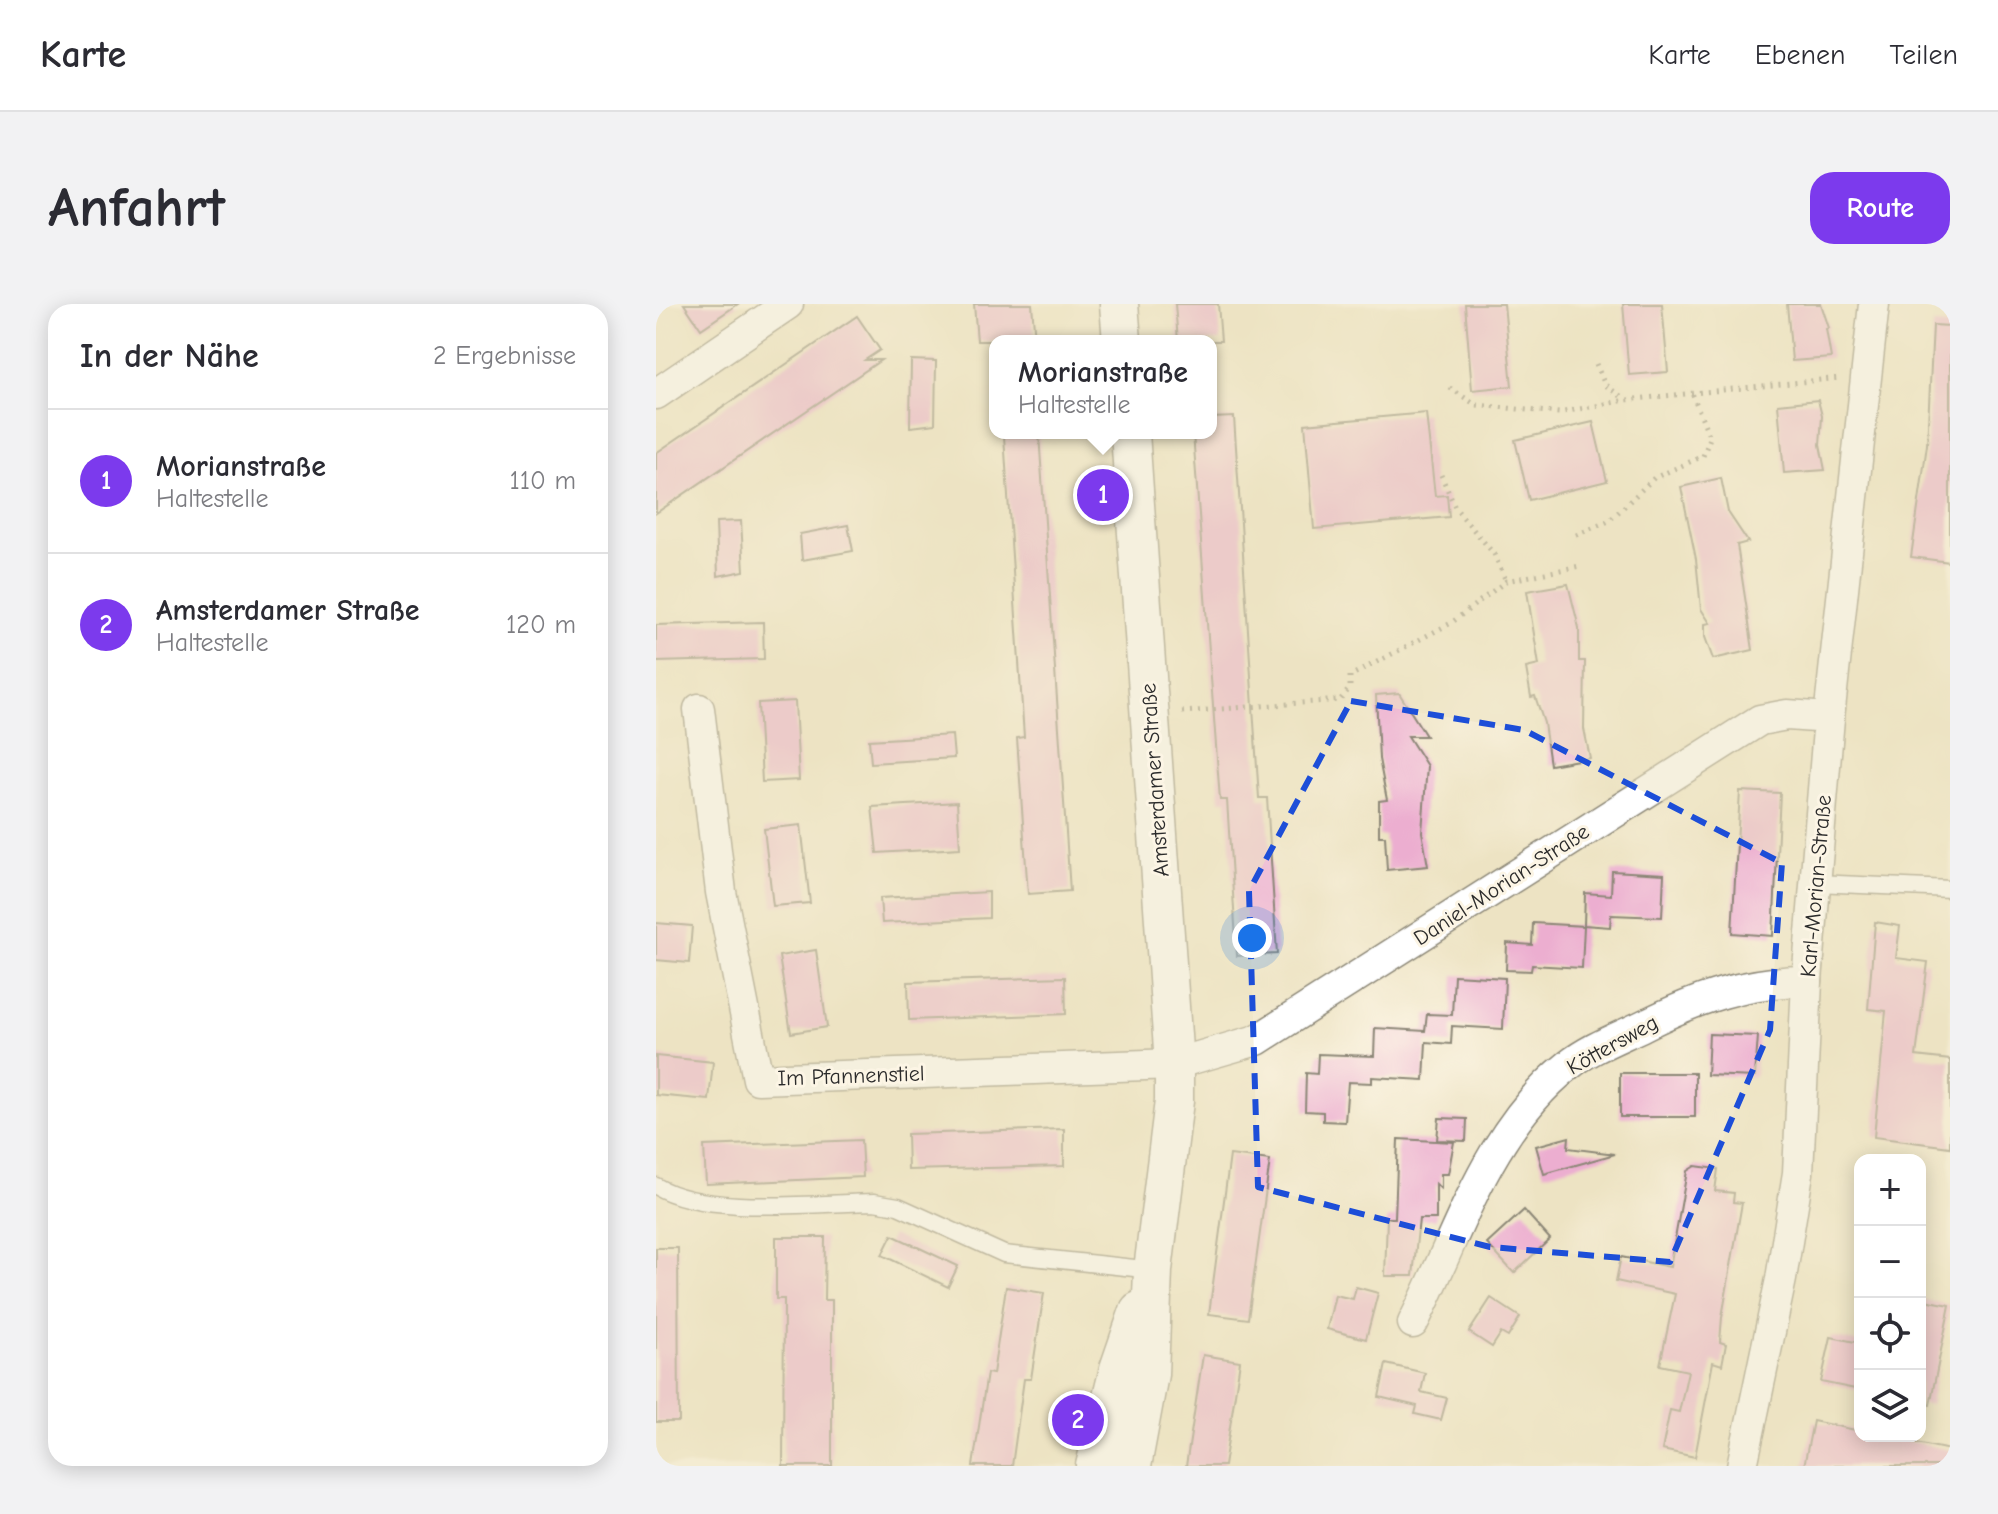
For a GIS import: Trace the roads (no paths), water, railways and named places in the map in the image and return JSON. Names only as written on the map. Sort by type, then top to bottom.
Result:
[{"type":"street","points":[[656,394],[788,304]]},
{"type":"street","points":[[1119,304],[1122,335]]},
{"type":"street","name":"Karl-Morian-Straße","points":[[1742,1466],[1781,1279],[1798,1173],[1807,981],[1829,718],[1874,304]]},
{"type":"street","name":"Amsterdamer Straße","points":[[1130,439],[1174,1064],[1174,1101],[1153,1270],[1149,1374],[1132,1466]]},
{"type":"street","name":"Im Pfannenstiel","points":[[699,709],[721,892],[758,1079],[1174,1064]]},
{"type":"street","name":"Daniel-Morian-Straße","points":[[1174,1064],[1257,1040],[1760,720],[1787,715],[1829,718]]},
{"type":"street","name":"Köttersweg","points":[[1413,1323],[1478,1181],[1503,1136],[1531,1097],[1571,1062],[1666,1014],[1724,992],[1765,981],[1807,981]]},
{"type":"street","name":"Amsterdamer Straße","points":[[1095,1466],[1119,1369],[1153,1270]]},
{"type":"lane","points":[[1816,883],[1950,889]]},
{"type":"lane","points":[[656,1186],[670,1195],[716,1204],[874,1202],[898,1206],[1004,1254],[1153,1270]]},
{"type":"place","name":"Morianstraße","points":[[1103,495]]},
{"type":"place","name":"Amsterdamer Straße","points":[[1078,1420]]}]
